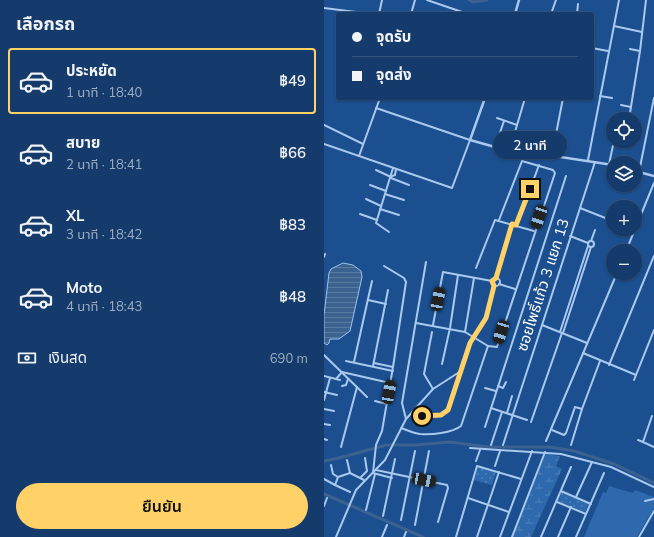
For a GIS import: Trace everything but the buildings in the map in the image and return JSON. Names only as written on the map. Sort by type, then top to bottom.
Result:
[{"type":"street","points":[[379,12],[382,0]]},
{"type":"street","points":[[412,12],[415,0]]},
{"type":"street","points":[[427,0],[462,12]]},
{"type":"street","points":[[516,12],[519,0]]},
{"type":"street","points":[[553,12],[556,0]]},
{"type":"street","points":[[588,160],[619,0]]},
{"type":"street","points":[[631,112],[646,0]]},
{"type":"street","points":[[577,12],[578,4]]},
{"type":"street","points":[[324,8],[356,12]]},
{"type":"street","points":[[614,26],[642,32]]},
{"type":"street","points":[[594,48],[608,51]]},
{"type":"street","points":[[630,49],[640,51]]},
{"type":"street","points":[[600,96],[612,98]]},
{"type":"street","points":[[642,157],[654,98]]},
{"type":"street","points":[[359,156],[379,100]]},
{"type":"street","points":[[324,144],[452,188],[484,100]]},
{"type":"street","points":[[510,149],[524,100]]},
{"type":"street","points":[[552,155],[563,100]]},
{"type":"street","points":[[621,105],[632,107]]},
{"type":"street","points":[[376,108],[495,147],[606,163]]},
{"type":"street","points":[[497,118],[517,125]]},
{"type":"street","points":[[495,147],[504,121]]},
{"type":"street","points":[[324,125],[363,144]]},
{"type":"street","points":[[416,323],[450,328],[465,332],[488,346],[497,347],[534,231],[555,172],[522,160],[500,220]]},
{"type":"street","name":"ซอยโพธิ์แก้ว 3 แยก 13","points":[[503,445],[595,161]]},
{"type":"street","points":[[516,225],[539,165]]},
{"type":"street","points":[[389,232],[377,224],[377,220],[393,168]]},
{"type":"street","points":[[391,177],[395,175],[396,169]]},
{"type":"street","points":[[376,170],[409,185]]},
{"type":"street","points":[[642,173],[654,176]]},
{"type":"street","points":[[484,427],[566,176]]},
{"type":"street","points":[[642,210],[654,183]]},
{"type":"street","points":[[370,186],[404,200]]},
{"type":"street","points":[[366,199],[382,206]]},
{"type":"street","points":[[580,208],[606,218]]},
{"type":"street","points":[[380,209],[398,215]]},
{"type":"street","points":[[360,214],[377,220]]},
{"type":"street","points":[[476,268],[495,220],[500,220],[534,231]]},
{"type":"street","points":[[433,325],[443,273],[492,281],[496,278],[512,224]]},
{"type":"street","points":[[561,333],[561,328],[588,244],[596,230]]},
{"type":"street","points":[[570,236],[588,244],[591,248]]},
{"type":"street","points":[[531,422],[591,248],[594,244],[591,241]]},
{"type":"street","points":[[609,365],[654,256]]},
{"type":"street","points":[[406,419],[404,416],[402,403],[426,262]]},
{"type":"street","points":[[366,510],[374,474],[376,445],[382,431],[393,371],[406,282],[404,278],[384,266]]},
{"type":"street","points":[[579,272],[583,274]]},
{"type":"street","points":[[442,364],[450,328],[458,275]]},
{"type":"street","points":[[465,332],[474,278]]},
{"type":"street","points":[[496,278],[499,280],[499,284]]},
{"type":"street","points":[[546,441],[552,430],[613,280]]},
{"type":"street","points":[[354,362],[372,281]]},
{"type":"street","points":[[422,416],[446,413],[474,337],[486,318],[494,286],[492,281]]},
{"type":"street","points":[[494,286],[499,284],[515,290]]},
{"type":"street","points":[[373,366],[388,290]]},
{"type":"street","points":[[368,300],[386,304]]},
{"type":"street","points":[[542,325],[587,343]]},
{"type":"street","points":[[634,380],[654,330]]},
{"type":"street","points":[[432,332],[424,374],[433,389]]},
{"type":"street","points":[[401,428],[415,433],[426,434],[455,430],[461,426],[488,346]]},
{"type":"street","points":[[583,353],[636,375]]},
{"type":"street","points":[[324,355],[367,397]]},
{"type":"street","points":[[346,361],[393,371]]},
{"type":"street","points":[[572,446],[582,409],[600,361]]},
{"type":"street","points":[[374,363],[393,367]]},
{"type":"street","points":[[336,537],[350,502],[364,480],[374,474],[392,447],[406,419],[433,389],[461,370]]},
{"type":"street","points":[[336,379],[342,372]]},
{"type":"street","points":[[342,372],[390,383]]},
{"type":"street","points":[[324,376],[340,380]]},
{"type":"street","points":[[324,400],[330,378]]},
{"type":"street","points":[[342,386],[346,386],[348,379]]},
{"type":"street","points":[[498,386],[503,388],[506,382]]},
{"type":"street","points":[[341,447],[357,387]]},
{"type":"street","points":[[485,388],[496,391]]},
{"type":"street","points":[[325,393],[337,395]]},
{"type":"street","points":[[507,413],[512,396]]},
{"type":"street","points":[[375,401],[387,404]]},
{"type":"street","points":[[491,408],[527,420]]},
{"type":"street","points":[[552,430],[565,434],[575,408],[582,409]]},
{"type":"street","points":[[324,409],[334,411]]},
{"type":"street","points":[[491,445],[502,412]]},
{"type":"street","points":[[643,442],[652,416]]},
{"type":"street","points":[[324,424],[330,426]]},
{"type":"street","points":[[638,440],[654,447]]},
{"type":"street","points":[[470,448],[480,450],[532,451],[561,454],[611,467],[654,487]]},
{"type":"street","points":[[476,461],[480,450]]},
{"type":"street","points":[[401,520],[415,451]]},
{"type":"street","points":[[415,525],[429,451]]},
{"type":"street","points":[[495,466],[500,451]]},
{"type":"street","points":[[500,537],[532,451]]},
{"type":"street","points":[[512,537],[545,452]]},
{"type":"street","points":[[361,477],[367,471],[365,458]]},
{"type":"street","points":[[383,516],[395,459]]},
{"type":"street","points":[[348,460],[350,473]]},
{"type":"street","points":[[576,497],[592,462]]},
{"type":"street","points":[[331,465],[333,474],[338,477]]},
{"type":"street","points":[[456,537],[477,466],[521,479]]},
{"type":"street","points":[[541,537],[571,467]]},
{"type":"street","points":[[376,470],[448,486],[438,522]]},
{"type":"street","points":[[477,537],[499,472]]},
{"type":"street","points":[[334,485],[338,477],[350,473],[361,477],[364,480]]},
{"type":"street","points":[[576,537],[604,473]]},
{"type":"street","points":[[374,474],[392,478]]},
{"type":"street","points":[[324,479],[350,492]]},
{"type":"street","points":[[561,491],[591,504]]},
{"type":"street","points":[[324,506],[327,498]]},
{"type":"street","points":[[468,498],[509,512]]},
{"type":"street","points":[[645,500],[654,499]]},
{"type":"street","points":[[557,502],[586,514]]},
{"type":"street","points":[[558,537],[571,508]]},
{"type":"street","points":[[639,537],[654,511]]},
{"type":"street","points":[[382,537],[387,524]]},
{"type":"street","points":[[404,537],[406,532]]},
{"type":"green space","points":[[545,454],[560,456],[556,466],[562,469],[531,537],[513,537]]},
{"type":"green space","points":[[478,467],[496,472],[492,485],[474,480]]},
{"type":"green space","points":[[609,486],[633,493],[635,490],[654,497],[654,508],[637,537],[584,537],[603,492],[606,493]]},
{"type":"green space","points":[[562,492],[589,504],[585,512],[558,501]]},
{"type":"shaded area","points":[[343,263],[353,265],[361,271],[362,277],[350,331],[339,339],[330,339],[327,345],[324,343],[324,315],[329,273],[331,269]]},
{"type":"waterway","points":[[469,0],[473,2],[487,0]]},
{"type":"waterway","points":[[324,461],[386,445],[416,445],[450,442],[488,447],[549,447],[574,451],[614,464],[654,483]]},
{"type":"waterway","points":[[324,494],[423,537]]},
{"type":"route","points":[[422,416],[441,415],[445,414],[448,410],[470,343],[484,324],[494,286],[492,281],[493,278],[496,278],[512,224],[516,225],[530,189]]}]
